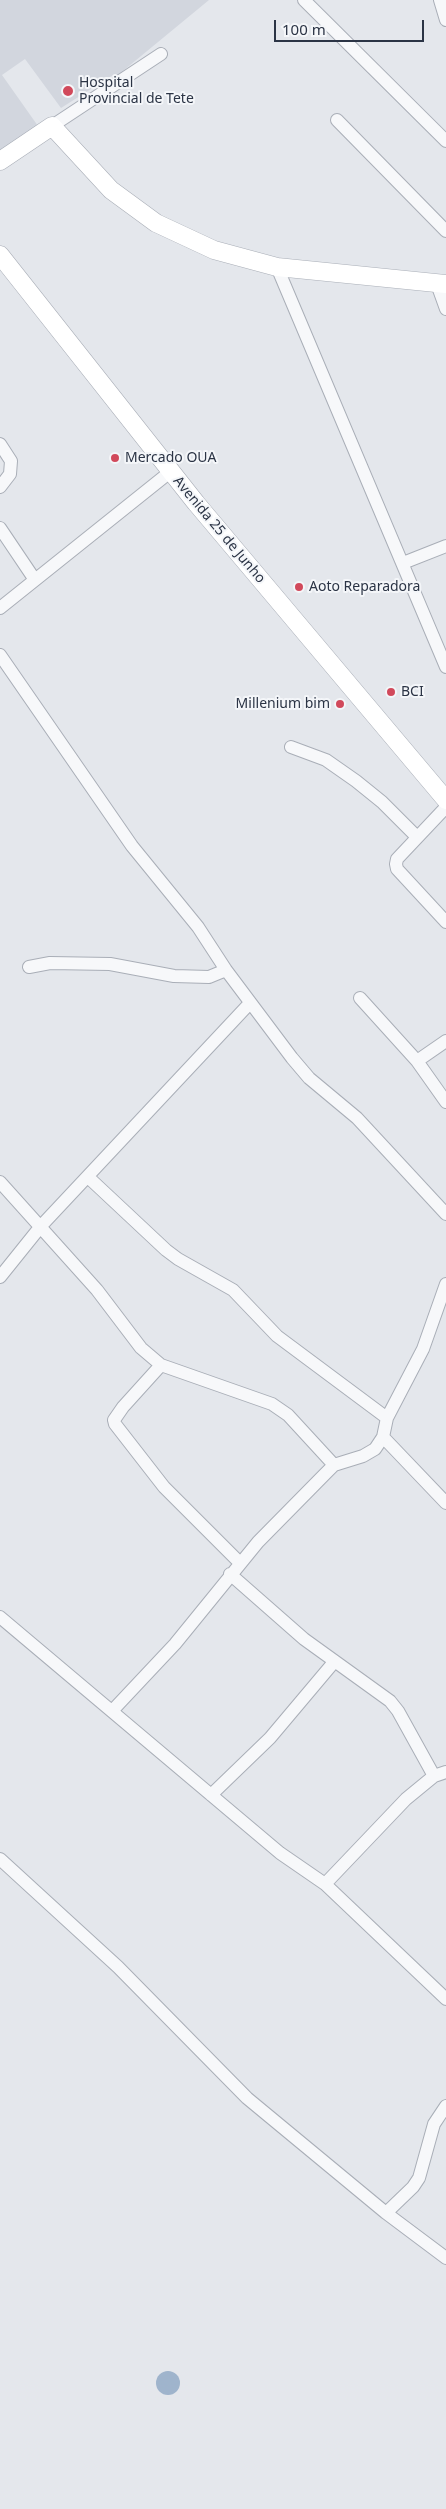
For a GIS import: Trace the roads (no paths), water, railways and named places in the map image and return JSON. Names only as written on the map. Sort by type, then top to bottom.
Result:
[{"type":"street","points":[[304,0],[446,141]]},
{"type":"street","points":[[440,0],[446,20]]},
{"type":"street","points":[[0,161],[162,54]]},
{"type":"street","points":[[338,120],[446,231]]},
{"type":"street","points":[[52,126],[111,190],[156,223],[214,250],[278,267],[442,284],[446,309]]},
{"type":"street","name":"Avenida 25 de Junho","points":[[0,255],[170,472],[446,800]]},
{"type":"street","points":[[278,267],[446,667]]},
{"type":"street","points":[[0,444],[11,461],[10,474],[0,487]]},
{"type":"street","points":[[0,608],[170,472]]},
{"type":"street","points":[[0,528],[35,580]]},
{"type":"street","points":[[403,563],[446,546]]},
{"type":"street","points":[[0,655],[132,846],[198,927],[226,970],[309,1078],[357,1118],[446,1214]]},
{"type":"street","points":[[291,747],[326,760],[356,780],[382,802],[417,837]]},
{"type":"street","points":[[446,807],[396,859],[397,869],[446,922]]},
{"type":"street","points":[[29,967],[50,964],[110,964],[174,976],[202,977],[209,977],[226,970]]},
{"type":"street","points":[[360,998],[417,1061],[446,1102]]},
{"type":"street","points":[[0,1277],[41,1226],[250,1002]]},
{"type":"street","points":[[417,1061],[446,1041]]},
{"type":"street","points":[[88,1177],[166,1250],[178,1259],[233,1290],[277,1336],[387,1418]]},
{"type":"street","points":[[0,1182],[98,1290],[141,1348],[161,1365],[272,1404],[288,1415],[334,1465]]},
{"type":"street","points":[[112,1712],[175,1644],[230,1574],[334,1465],[363,1456],[375,1449],[383,1437],[387,1418],[423,1349],[446,1284]]},
{"type":"street","points":[[161,1365],[123,1407],[114,1420],[115,1424],[164,1487],[240,1563]]},
{"type":"street","points":[[383,1437],[446,1503]]},
{"type":"street","points":[[230,1574],[304,1639],[390,1701],[440,1774],[406,1799],[325,1884]]},
{"type":"street","points":[[0,1617],[288,1860],[325,1884],[446,1999]]},
{"type":"street","points":[[211,1795],[270,1738],[334,1662]]},
{"type":"street","points":[[0,1859],[118,1967],[247,2098],[386,2212],[446,2258]]},
{"type":"street","points":[[386,2212],[413,2187],[419,2178],[434,2124],[446,2106]]},
{"type":"water","points":[[168,2371],[173,2372],[179,2378],[179,2388],[173,2394],[168,2395],[163,2394],[157,2388],[156,2383],[157,2378],[163,2372]]},
{"type":"place","name":"Hospital Provincial de Tete","points":[[68,91]]},
{"type":"place","name":"Mercado OUA","points":[[115,458]]},
{"type":"place","name":"Aoto Reparadora","points":[[299,587]]},
{"type":"place","name":"BCI","points":[[391,692]]},
{"type":"place","name":"Millenium bim","points":[[340,704]]}]
